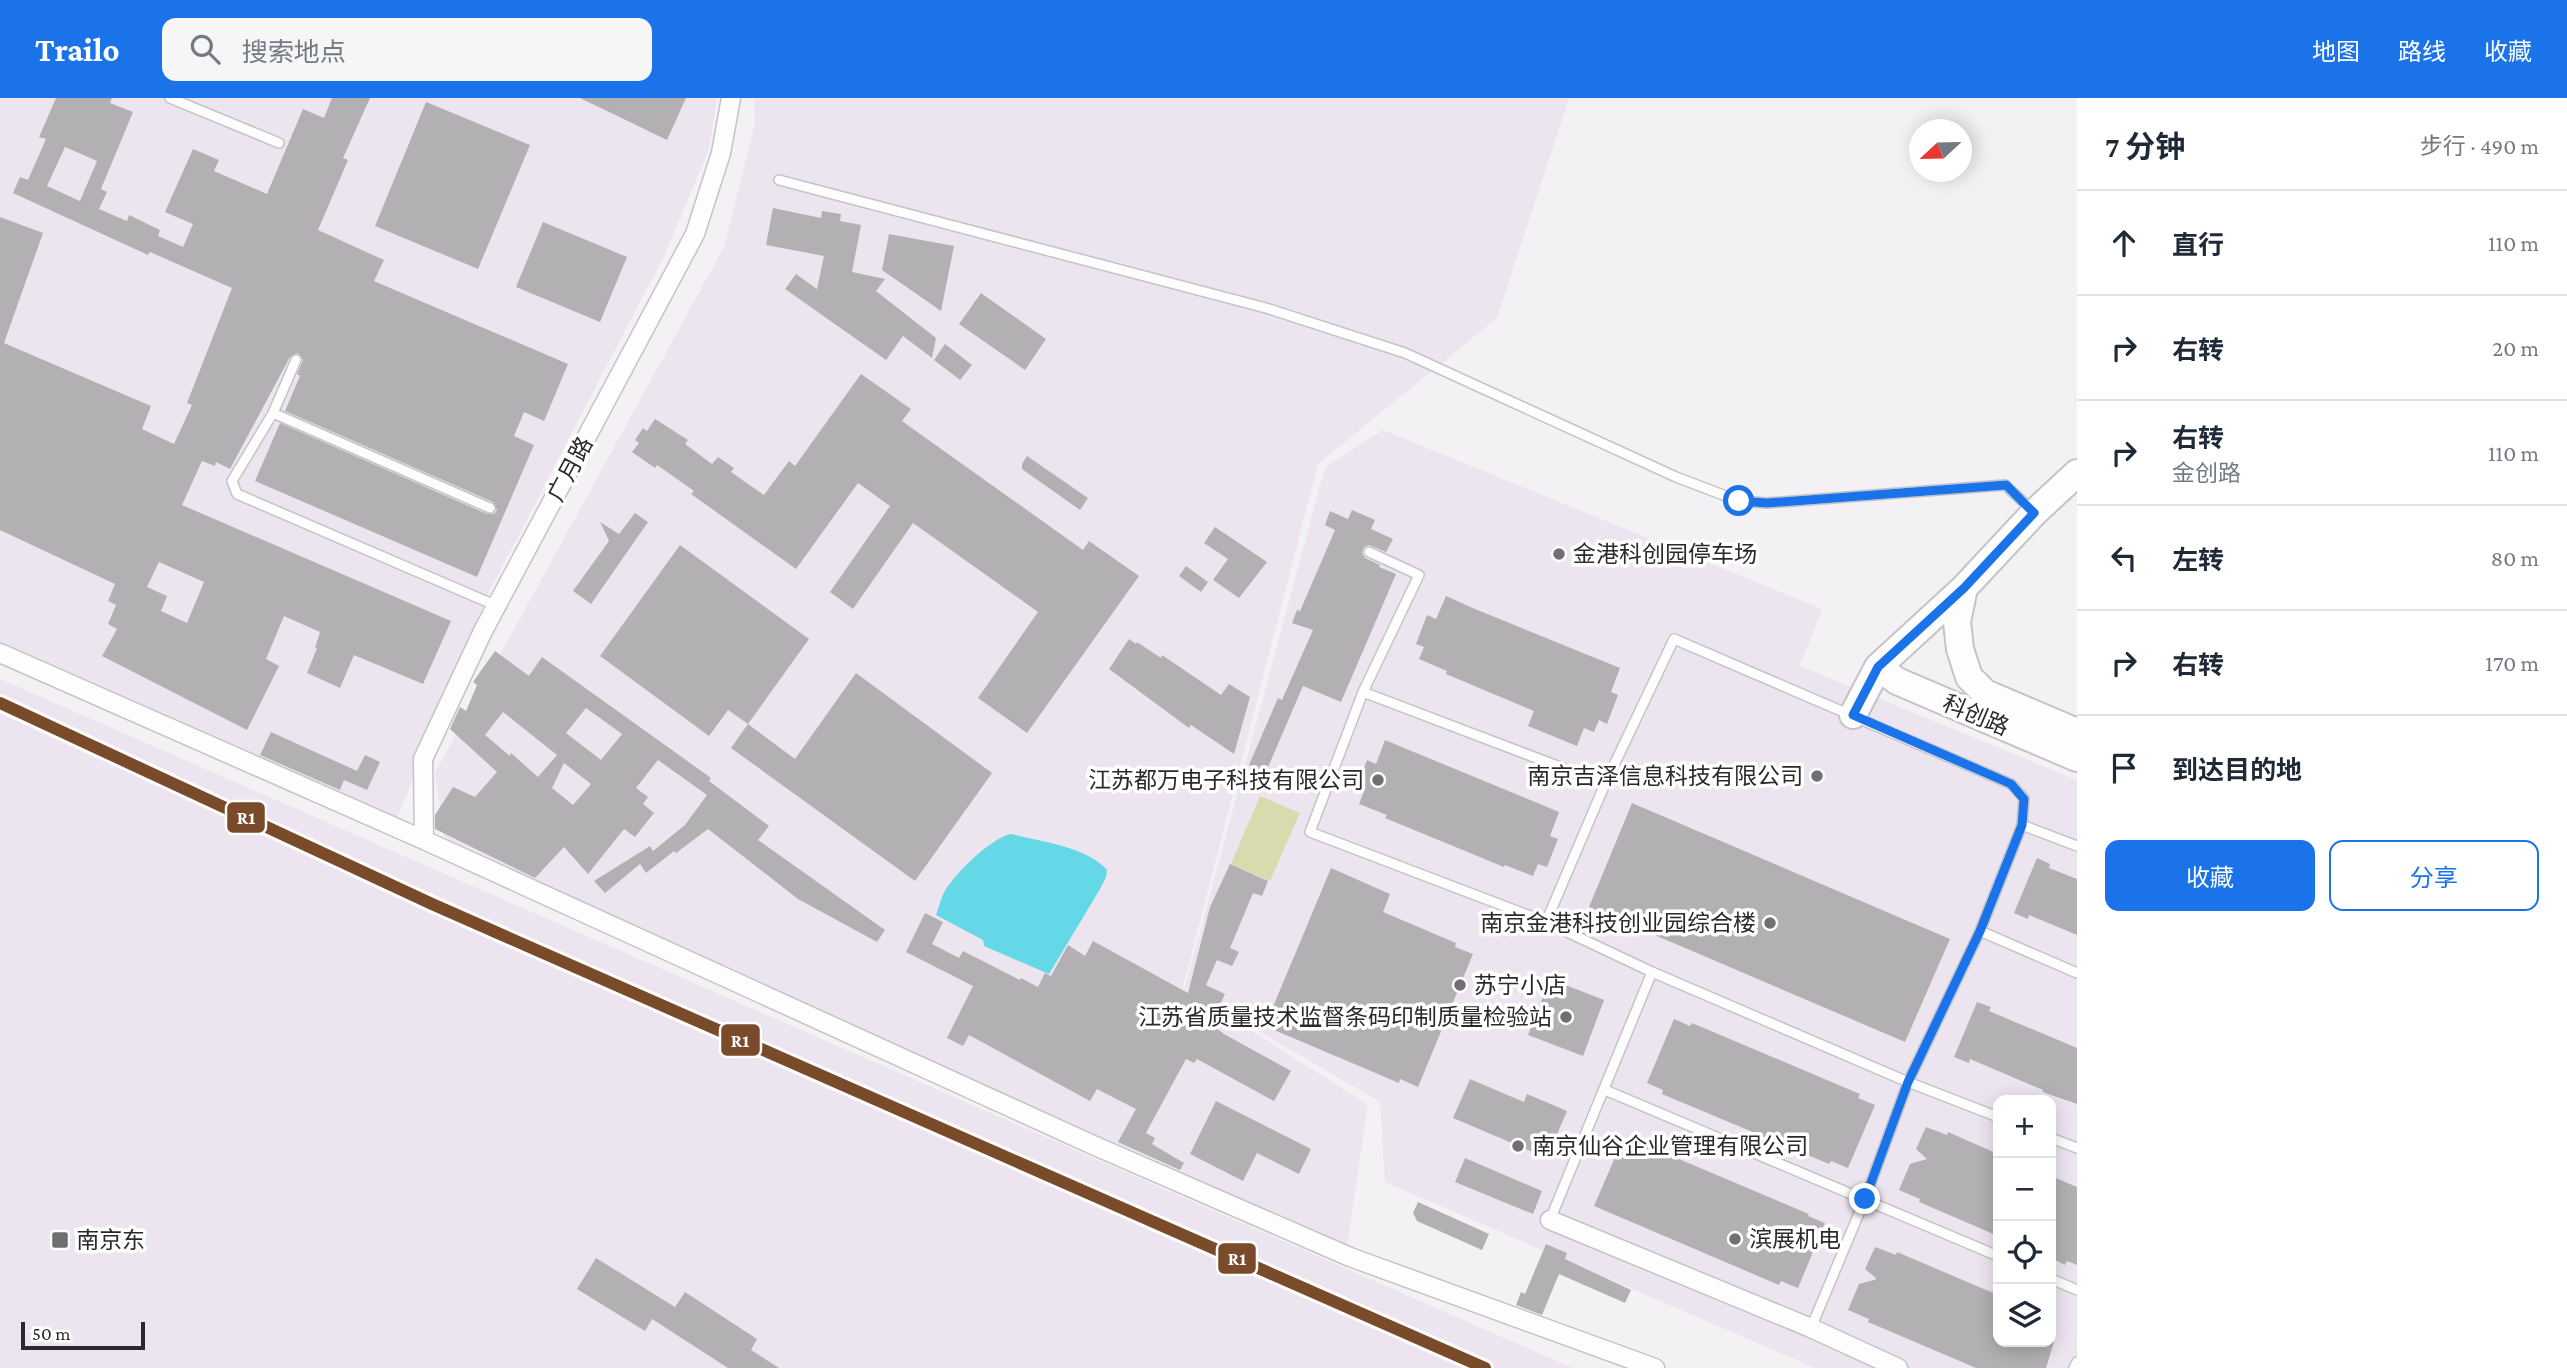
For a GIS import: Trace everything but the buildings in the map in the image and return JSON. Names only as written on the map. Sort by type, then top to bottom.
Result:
[{"type":"street","name":"广月路","points":[[424,840],[423,759],[496,606],[695,234],[721,153],[730,98]]},
{"type":"street","points":[[1853,715],[1878,667],[1964,588],[2034,513],[2077,473]]},
{"type":"street","name":"科创路","points":[[1964,588],[1957,622],[1960,649],[1969,677],[1985,693],[2077,732]]},
{"type":"street","points":[[0,653],[424,840],[1093,1145],[1338,1252],[1655,1368]]},
{"type":"street","name":"科创路","points":[[1878,667],[1897,681],[2077,758]]},
{"type":"street","points":[[1550,1220],[1811,1328],[1898,1368]]},
{"type":"lane","points":[[170,98],[279,143]]},
{"type":"lane","points":[[779,180],[1266,308],[1405,353],[1676,477],[1739,501],[1767,503],[2006,485],[2034,513]]},
{"type":"lane","points":[[296,360],[273,413],[232,481],[237,494],[496,606]]},
{"type":"lane","points":[[273,413],[491,508]]},
{"type":"lane","points":[[1368,552],[1419,575],[1363,692],[1310,832],[1546,922],[1652,972],[1908,1082],[1993,1115]]},
{"type":"lane","points":[[1546,922],[1605,784],[1674,639],[2011,784],[2024,799],[2022,825],[1980,931],[1908,1082],[1865,1199],[1811,1328]]},
{"type":"lane","points":[[1363,692],[1605,784]]},
{"type":"lane","points":[[2022,825],[2077,846]]},
{"type":"lane","points":[[1980,931],[2077,974]]},
{"type":"lane","points":[[1550,1220],[1652,972]]},
{"type":"lane","points":[[1605,1090],[1993,1254]]},
{"type":"lane","points":[[2056,1140],[2077,1148]]},
{"type":"lane","points":[[2056,1281],[2077,1290]]},
{"type":"lane","points":[[2074,1368],[2077,1362]]},
{"type":"shaded area","points":[[0,98],[717,98],[709,149],[665,254],[487,596],[394,825],[0,652]]},
{"type":"shaded area","points":[[754,98],[1569,98],[1497,318],[1318,464],[1183,987],[1368,1105],[1346,1253],[788,1005],[444,837],[435,773],[724,247],[755,123]]},
{"type":"shaded area","points":[[1383,430],[1822,609],[1800,666],[2077,780],[2077,1368],[1815,1368],[1385,1182],[1380,1102],[1185,988],[1325,467]]},
{"type":"shaded area","points":[[0,679],[1573,1368],[0,1368]]},
{"type":"green space","points":[[1260,796],[1300,813],[1270,881],[1231,864]]},
{"type":"water","points":[[1011,834],[1076,850],[1099,862],[1107,870],[1100,889],[1049,974],[984,946],[983,940],[936,915],[944,892],[958,873],[985,848]]},
{"type":"transit line","name":"R1","points":[[0,703],[432,904],[1485,1368]]},
{"type":"place","name":"金港科创园停车场","points":[[1559,554]]},
{"type":"place","name":"南京吉泽信息科技有限公司","points":[[1817,776]]},
{"type":"place","name":"江苏都万电子科技有限公司","points":[[1378,780]]},
{"type":"place","name":"南京金港科技创业园综合楼","points":[[1770,923]]},
{"type":"place","name":"苏宁小店","points":[[1460,985]]},
{"type":"place","name":"江苏省质量技术监督条码印制质量检验站","points":[[1566,1017]]},
{"type":"place","name":"南京仙谷企业管理有限公司","points":[[1518,1146]]},
{"type":"place","name":"滨展机电","points":[[1735,1239]]},
{"type":"place","name":"南京东","points":[[60,1240]]},
{"type":"route","points":[[1739,501],[1767,503],[2006,485],[2034,513],[1964,588],[1878,667],[1853,715],[2011,784],[2024,799],[2022,825],[1980,931],[1908,1082],[1865,1199]]}]
